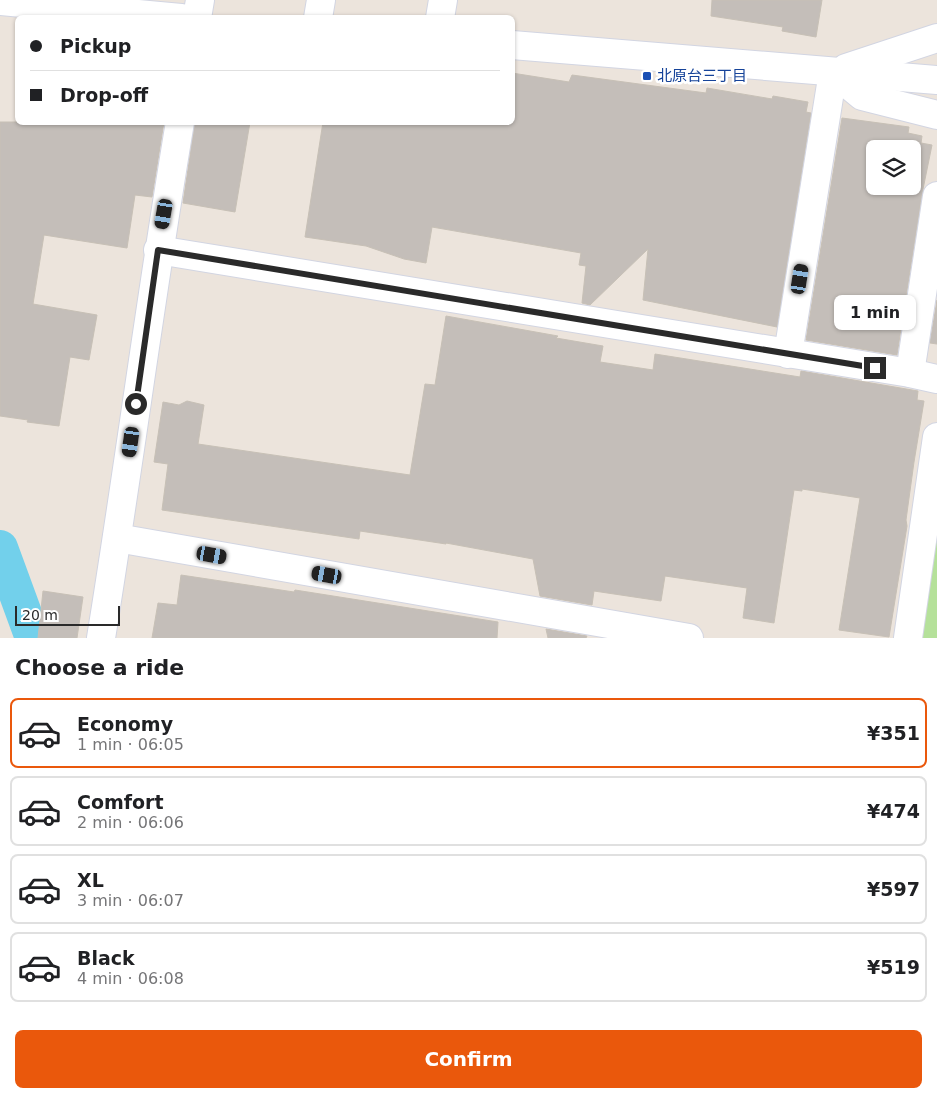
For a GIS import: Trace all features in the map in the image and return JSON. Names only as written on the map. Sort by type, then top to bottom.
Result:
[{"type":"street","points":[[198,15],[200,0]]},
{"type":"street","points":[[318,15],[321,0]]},
{"type":"street","points":[[440,15],[443,0]]},
{"type":"street","points":[[0,1],[149,15]]},
{"type":"street","points":[[833,72],[937,38]]},
{"type":"street","points":[[515,45],[937,80]]},
{"type":"street","points":[[833,72],[862,96],[937,114]]},
{"type":"street","points":[[788,354],[833,72]]},
{"type":"street","points":[[101,638],[158,250],[179,125]]},
{"type":"street","points":[[910,373],[937,196]]},
{"type":"street","points":[[158,250],[910,373],[937,379]]},
{"type":"street","points":[[908,638],[937,437]]},
{"type":"street","points":[[117,538],[689,638]]},
{"type":"green space","points":[[937,477],[937,638],[910,638]]},
{"type":"building","points":[[712,0],[822,0],[816,37],[782,31],[783,27],[711,16]]},
{"type":"building","points":[[515,73],[569,82],[572,75],[706,93],[707,88],[772,99],[773,96],[808,102],[806,112],[811,113],[777,327],[643,300],[648,249],[590,305],[582,303],[586,266],[579,265],[581,253],[432,227],[426,263],[404,259],[366,246],[305,237],[323,125],[515,125]]},
{"type":"building","points":[[842,118],[909,127],[908,133],[922,136],[921,143],[932,145],[922,194],[897,355],[806,340]]},
{"type":"building","points":[[0,122],[15,122],[15,125],[164,125],[152,197],[135,195],[127,248],[44,235],[33,304],[97,315],[89,360],[70,357],[59,426],[0,416]]},
{"type":"building","points":[[195,125],[250,125],[235,212],[183,203]]},
{"type":"building","points":[[937,300],[937,344],[930,343]]},
{"type":"building","points":[[446,316],[603,346],[600,362],[653,370],[655,354],[800,377],[801,371],[918,391],[917,400],[924,401],[906,520],[907,526],[889,637],[839,630],[860,498],[802,489],[802,491],[794,490],[774,623],[743,618],[747,588],[665,576],[661,601],[594,591],[592,605],[540,596],[533,559],[446,543],[360,531],[359,539],[162,510],[168,464],[154,462],[163,402],[179,405],[187,401],[204,405],[198,444],[410,475],[425,384],[435,385]]},
{"type":"building","points":[[181,575],[294,592],[295,590],[498,622],[497,638],[152,638],[158,603],[177,605]]},
{"type":"building","points":[[43,591],[83,597],[77,638],[38,638]]},
{"type":"building","points":[[546,629],[587,636],[586,638],[548,638]]},
{"type":"waterway","points":[[0,548],[33,638]]},
{"type":"place","name":"北原台三丁目","points":[[647,76]]},
{"type":"route","points":[[136,404],[158,250],[875,368]]}]
